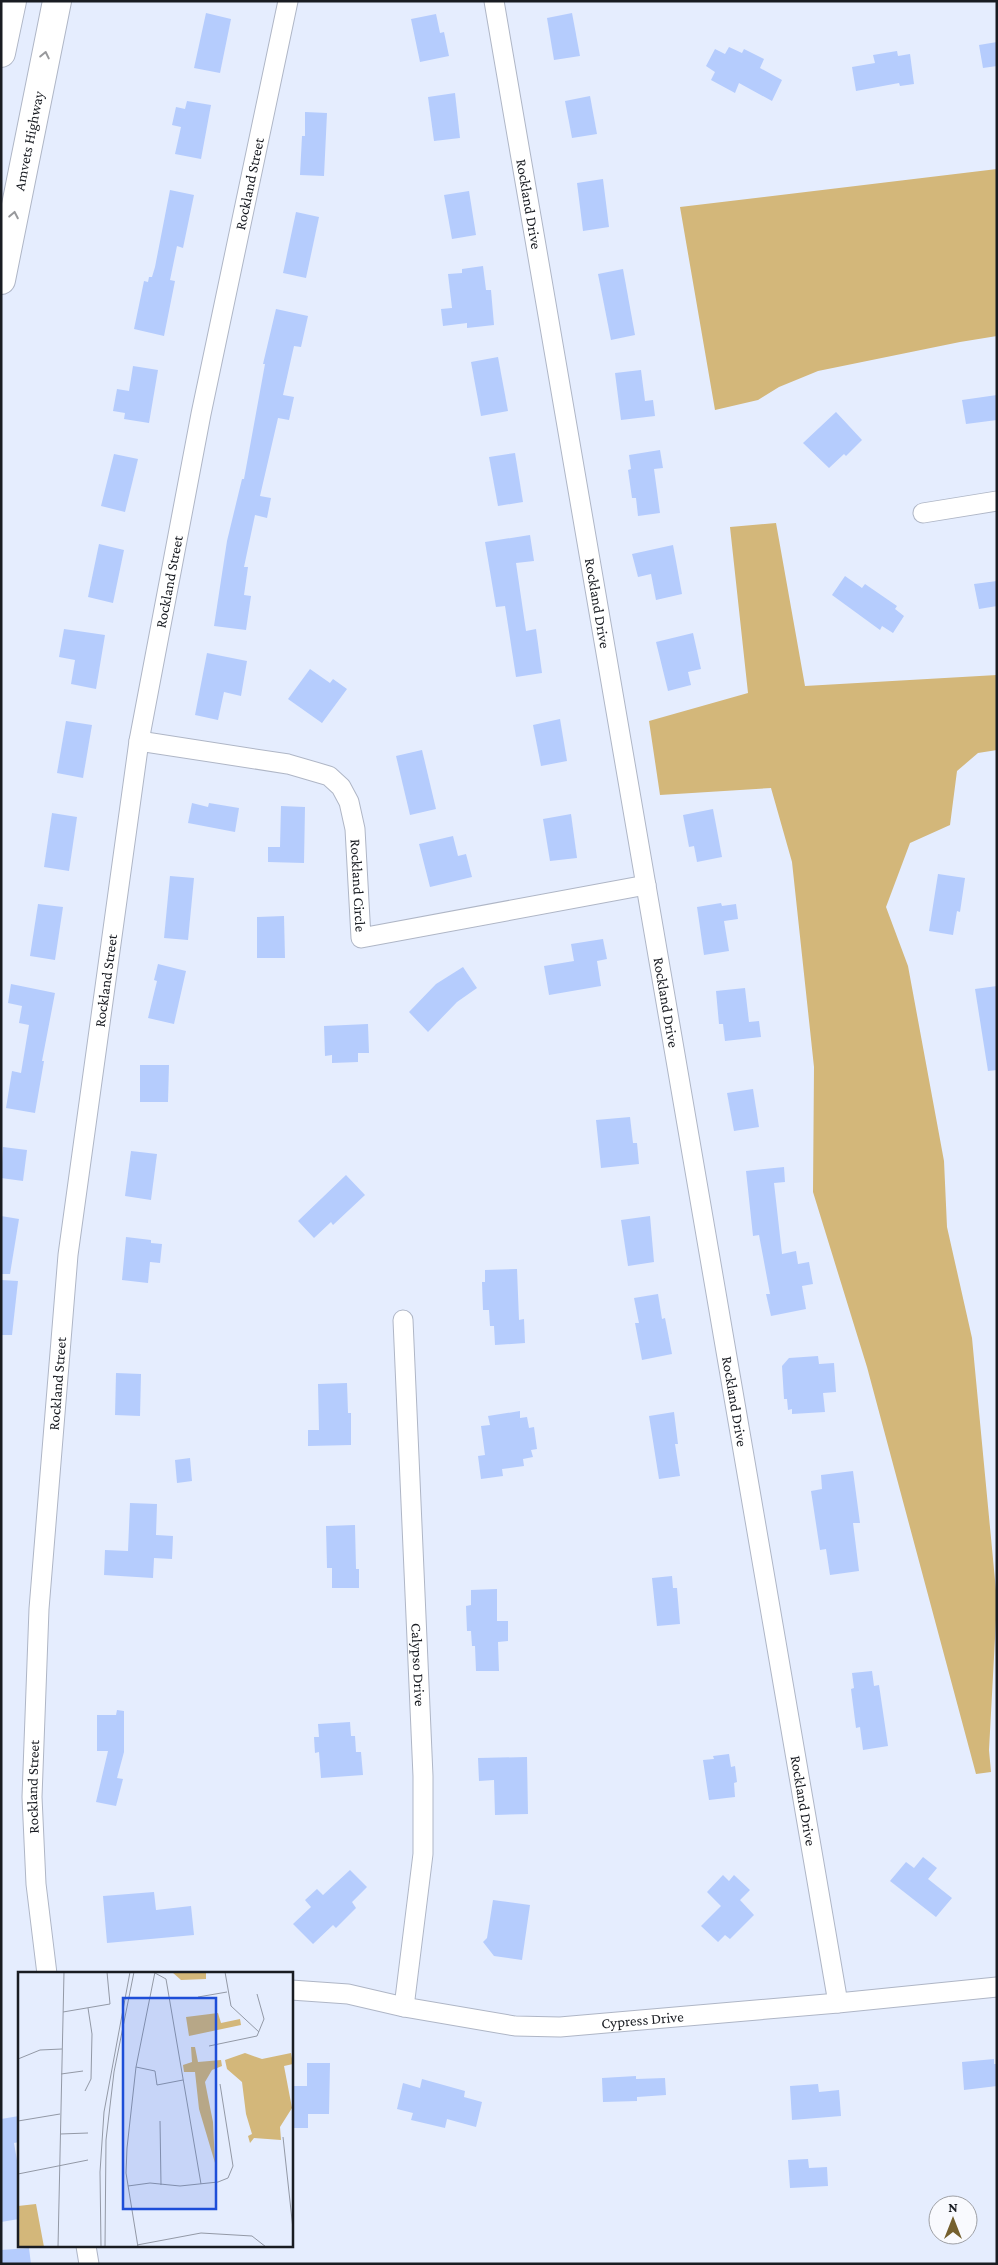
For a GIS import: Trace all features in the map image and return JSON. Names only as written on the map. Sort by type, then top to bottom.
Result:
[{"type":"highway","points":[[1,53],[12,1]]},
{"type":"highway","name":"Amvets Highway","points":[[1,280],[57,1]]},
{"type":"street","name":"Rockland Street","points":[[47,1972],[36,1884],[32,1797],[39,1609],[68,1256],[138,741],[201,414],[288,1]]},
{"type":"street","name":"Rockland Drive","points":[[494,1],[838,2003]]},
{"type":"street","points":[[922,513],[997,501]]},
{"type":"street","name":"Rockland Circle","points":[[138,741],[288,764],[329,776],[341,787],[349,802],[355,829],[361,938],[646,885]]},
{"type":"street","name":"Calypso Drive","points":[[403,1320],[423,1776],[423,1854],[404,2007]]},
{"type":"street","name":"Cypress Drive","points":[[292,1990],[348,1994],[404,2007],[515,2026],[560,2027],[997,1987]]},
{"type":"street","points":[[86,2248],[89,2264]]},
{"type":"shaded area","points":[[997,169],[997,336],[818,371],[779,387],[758,400],[715,410],[680,207]]},
{"type":"shaded area","points":[[776,523],[805,686],[997,675],[997,750],[978,753],[957,771],[950,825],[910,843],[886,907],[908,966],[944,1161],[947,1227],[972,1338],[997,1601],[989,1750],[991,1772],[976,1774],[867,1367],[813,1192],[814,1067],[792,862],[771,788],[660,795],[649,721],[748,693],[730,527]]},
{"type":"building","points":[[206,13],[231,19],[220,73],[194,68]]},
{"type":"building","points":[[572,13],[580,56],[554,60],[547,18]]},
{"type":"building","points":[[436,14],[440,33],[444,32],[449,56],[420,62],[411,19]]},
{"type":"building","points":[[997,42],[997,66],[983,68],[979,45]]},
{"type":"building","points":[[729,47],[742,53],[744,49],[764,59],[760,68],[782,80],[772,101],[739,83],[735,93],[711,80],[715,72],[706,66],[715,49],[725,54]]},
{"type":"building","points":[[897,51],[898,56],[910,54],[914,84],[900,86],[899,83],[856,91],[852,67],[875,63],[873,55]]},
{"type":"building","points":[[455,93],[460,138],[434,141],[428,97]]},
{"type":"building","points":[[590,96],[597,134],[572,138],[565,101]]},
{"type":"building","points":[[187,101],[211,105],[201,159],[175,154],[181,127],[172,125],[176,107],[185,109]]},
{"type":"building","points":[[305,112],[327,113],[324,176],[300,175],[302,136],[305,136]]},
{"type":"building","points":[[603,179],[609,227],[583,231],[577,183]]},
{"type":"building","points":[[170,190],[194,195],[183,248],[177,246],[170,280],[175,281],[164,336],[134,329],[144,281],[148,282],[149,277],[152,277],[155,267]]},
{"type":"building","points":[[469,191],[476,235],[452,239],[444,195]]},
{"type":"building","points":[[296,212],[319,217],[306,278],[283,273]]},
{"type":"building","points":[[483,266],[486,290],[491,290],[494,325],[467,328],[467,323],[443,326],[441,309],[452,308],[448,274],[462,273],[462,269]]},
{"type":"building","points":[[623,269],[635,335],[611,340],[598,274]]},
{"type":"building","points":[[276,309],[308,316],[301,347],[294,346],[283,395],[294,397],[289,420],[278,418],[260,496],[271,498],[267,518],[255,515],[244,567],[248,567],[244,595],[251,596],[246,630],[214,626],[227,541],[242,479],[244,479],[265,364],[263,364]]},
{"type":"building","points":[[498,357],[508,411],[481,416],[471,362]]},
{"type":"building","points":[[133,366],[158,370],[149,423],[124,419],[125,413],[113,411],[117,389],[129,391]]},
{"type":"building","points":[[641,370],[645,401],[653,400],[655,416],[621,420],[615,373]]},
{"type":"building","points":[[997,395],[997,420],[966,424],[962,400]]},
{"type":"building","points":[[836,412],[862,440],[846,456],[844,454],[829,468],[803,443]]},
{"type":"building","points":[[660,450],[663,468],[654,469],[660,513],[638,516],[636,498],[632,498],[628,470],[631,469],[629,455]]},
{"type":"building","points":[[515,453],[523,502],[498,506],[489,457]]},
{"type":"building","points":[[114,454],[138,459],[125,512],[101,506]]},
{"type":"building","points":[[530,535],[534,561],[516,563],[526,631],[536,629],[542,673],[516,677],[505,606],[496,607],[485,542]]},
{"type":"building","points":[[99,544],[124,550],[113,603],[88,597]]},
{"type":"building","points":[[673,545],[682,594],[656,600],[651,574],[638,577],[632,554]]},
{"type":"building","points":[[845,576],[862,588],[865,584],[897,606],[895,609],[904,616],[893,633],[882,626],[880,630],[832,595]]},
{"type":"building","points":[[997,581],[997,606],[979,609],[974,584]]},
{"type":"building","points":[[64,629],[105,635],[96,689],[71,684],[75,660],[59,657]]},
{"type":"building","points":[[693,633],[701,669],[688,672],[691,685],[668,691],[656,642]]},
{"type":"building","points":[[207,653],[247,661],[241,696],[224,692],[218,720],[195,715]]},
{"type":"building","points":[[310,669],[330,683],[333,679],[347,689],[322,723],[288,699]]},
{"type":"building","points":[[560,719],[567,761],[541,766],[533,725]]},
{"type":"building","points":[[66,721],[92,725],[83,778],[57,773]]},
{"type":"building","points":[[422,750],[436,809],[410,815],[396,756]]},
{"type":"building","points":[[192,803],[208,807],[209,803],[239,808],[235,832],[188,823]]},
{"type":"building","points":[[281,806],[305,807],[304,863],[268,862],[268,847],[280,847]]},
{"type":"building","points":[[713,809],[722,857],[697,862],[694,846],[689,847],[683,815]]},
{"type":"building","points":[[52,813],[77,817],[69,871],[44,867]]},
{"type":"building","points":[[571,814],[577,858],[550,861],[543,819]]},
{"type":"building","points":[[453,836],[458,856],[466,854],[472,877],[430,887],[419,844]]},
{"type":"building","points":[[938,874],[965,878],[960,912],[957,911],[953,935],[929,931]]},
{"type":"building","points":[[170,876],[194,878],[188,940],[164,938]]},
{"type":"building","points":[[721,903],[722,906],[736,904],[738,919],[724,921],[729,951],[704,955],[697,907]]},
{"type":"building","points":[[38,904],[63,907],[55,960],[30,956]]},
{"type":"building","points":[[284,916],[285,958],[257,958],[257,917]]},
{"type":"building","points":[[603,939],[607,959],[597,961],[601,986],[549,995],[544,966],[574,961],[571,944]]},
{"type":"building","points":[[158,964],[186,971],[174,1024],[148,1018],[157,981],[154,980]]},
{"type":"building","points":[[463,967],[477,988],[457,1002],[428,1032],[409,1012],[436,984]]},
{"type":"building","points":[[11,984],[55,993],[42,1061],[44,1061],[35,1113],[6,1108],[12,1071],[21,1073],[29,1025],[19,1023],[22,1006],[8,1003]]},
{"type":"building","points":[[997,986],[997,1070],[988,1071],[975,989]]},
{"type":"building","points":[[745,988],[749,1022],[759,1021],[761,1037],[725,1041],[723,1024],[719,1024],[716,991]]},
{"type":"building","points":[[368,1024],[369,1053],[358,1053],[358,1062],[332,1063],[332,1055],[325,1056],[324,1026]]},
{"type":"building","points":[[140,1065],[169,1065],[168,1102],[140,1102]]},
{"type":"building","points":[[753,1089],[759,1127],[734,1131],[727,1093]]},
{"type":"building","points":[[630,1117],[633,1143],[637,1143],[639,1164],[601,1168],[596,1120]]},
{"type":"building","points":[[3,1147],[27,1150],[23,1181],[1,1178]]},
{"type":"building","points":[[131,1151],[157,1154],[151,1200],[125,1196]]},
{"type":"building","points":[[784,1167],[785,1182],[774,1183],[782,1254],[796,1251],[798,1264],[809,1262],[813,1284],[802,1286],[806,1309],[771,1316],[766,1294],[770,1294],[759,1235],[753,1236],[746,1171]]},
{"type":"building","points":[[346,1175],[365,1195],[333,1225],[331,1222],[314,1238],[298,1221]]},
{"type":"building","points":[[1,1216],[19,1219],[10,1274],[1,1274]]},
{"type":"building","points":[[650,1216],[654,1262],[628,1266],[621,1220]]},
{"type":"building","points":[[126,1237],[151,1240],[151,1243],[162,1244],[160,1263],[150,1262],[148,1283],[122,1280]]},
{"type":"building","points":[[517,1269],[519,1320],[524,1319],[525,1343],[495,1345],[494,1326],[490,1326],[489,1310],[483,1310],[482,1282],[485,1282],[485,1270]]},
{"type":"building","points":[[1,1280],[18,1281],[12,1335],[1,1335]]},
{"type":"building","points":[[658,1294],[662,1319],[665,1318],[672,1354],[642,1360],[635,1323],[639,1323],[634,1298]]},
{"type":"building","points":[[818,1356],[819,1364],[834,1363],[836,1392],[823,1393],[825,1412],[792,1414],[792,1409],[788,1410],[787,1399],[784,1399],[782,1366],[789,1358]]},
{"type":"building","points":[[116,1373],[141,1374],[140,1416],[115,1415]]},
{"type":"building","points":[[347,1383],[348,1413],[351,1413],[351,1445],[308,1446],[308,1430],[319,1430],[318,1384]]},
{"type":"building","points":[[520,1411],[520,1418],[527,1417],[529,1428],[534,1427],[537,1449],[531,1450],[533,1457],[523,1459],[524,1466],[502,1469],[503,1476],[481,1479],[478,1456],[485,1455],[481,1426],[490,1425],[488,1416]]},
{"type":"building","points":[[674,1412],[678,1444],[675,1444],[680,1476],[659,1479],[649,1416]]},
{"type":"building","points":[[190,1458],[192,1481],[177,1483],[175,1460]]},
{"type":"building","points":[[853,1471],[860,1523],[853,1523],[859,1571],[830,1575],[826,1549],[820,1550],[811,1491],[822,1489],[821,1475]]},
{"type":"building","points":[[130,1503],[157,1504],[156,1535],[173,1536],[172,1559],[154,1558],[153,1578],[104,1575],[105,1550],[128,1551]]},
{"type":"building","points":[[355,1525],[356,1569],[359,1569],[359,1588],[332,1588],[332,1568],[327,1568],[326,1526]]},
{"type":"building","points":[[672,1576],[673,1588],[677,1588],[680,1624],[657,1626],[652,1578]]},
{"type":"building","points":[[497,1589],[497,1621],[508,1621],[508,1641],[498,1642],[499,1671],[476,1671],[475,1646],[472,1646],[471,1631],[467,1631],[466,1606],[471,1605],[471,1590]]},
{"type":"building","points":[[872,1671],[874,1686],[879,1685],[888,1746],[863,1750],[860,1727],[856,1728],[851,1689],[854,1688],[852,1673]]},
{"type":"building","points":[[117,1710],[124,1711],[124,1752],[117,1778],[123,1779],[116,1806],[96,1802],[108,1751],[97,1751],[97,1715],[116,1715]]},
{"type":"building","points":[[350,1722],[351,1736],[355,1736],[356,1752],[361,1752],[363,1775],[321,1778],[319,1752],[315,1753],[314,1737],[319,1737],[318,1724]]},
{"type":"building","points":[[729,1754],[731,1767],[735,1766],[737,1782],[734,1783],[735,1797],[709,1800],[703,1760],[714,1759],[713,1756]]},
{"type":"building","points":[[527,1757],[528,1814],[495,1815],[494,1780],[479,1781],[478,1758]]},
{"type":"building","points":[[923,1857],[937,1868],[928,1879],[952,1898],[936,1917],[890,1881],[906,1862],[914,1868]]},
{"type":"building","points":[[350,1870],[367,1887],[352,1902],[356,1908],[336,1928],[333,1925],[313,1944],[293,1924],[311,1907],[305,1900],[317,1889],[323,1895]]},
{"type":"building","points":[[723,1875],[729,1881],[734,1875],[750,1890],[740,1900],[754,1915],[730,1939],[725,1935],[718,1942],[701,1926],[721,1906],[707,1892]]},
{"type":"building","points":[[154,1892],[156,1910],[191,1906],[194,1935],[107,1943],[103,1896]]},
{"type":"building","points":[[493,1900],[530,1905],[522,1960],[494,1956],[483,1942],[487,1938]]},
{"type":"building","points":[[994,2059],[994,2064],[997,2064],[997,2086],[964,2090],[962,2062]]},
{"type":"building","points":[[307,2063],[330,2063],[329,2114],[308,2114],[308,2128],[292,2128],[292,2086],[307,2086]]},
{"type":"building","points":[[636,2076],[636,2079],[665,2078],[666,2095],[637,2097],[637,2101],[603,2102],[602,2078]]},
{"type":"building","points":[[422,2079],[465,2091],[464,2097],[482,2102],[476,2127],[447,2119],[445,2128],[411,2120],[413,2113],[397,2109],[403,2083],[420,2088]]},
{"type":"building","points":[[818,2084],[819,2092],[839,2090],[841,2116],[792,2120],[790,2086]]},
{"type":"building","points":[[18,2116],[18,2142],[14,2143],[18,2166],[18,2219],[1,2222],[1,2119]]},
{"type":"building","points":[[808,2159],[809,2168],[827,2167],[828,2186],[790,2188],[788,2160]]},
{"type":"building","points":[[29,2248],[31,2264],[1,2264],[1,2250]]}]
